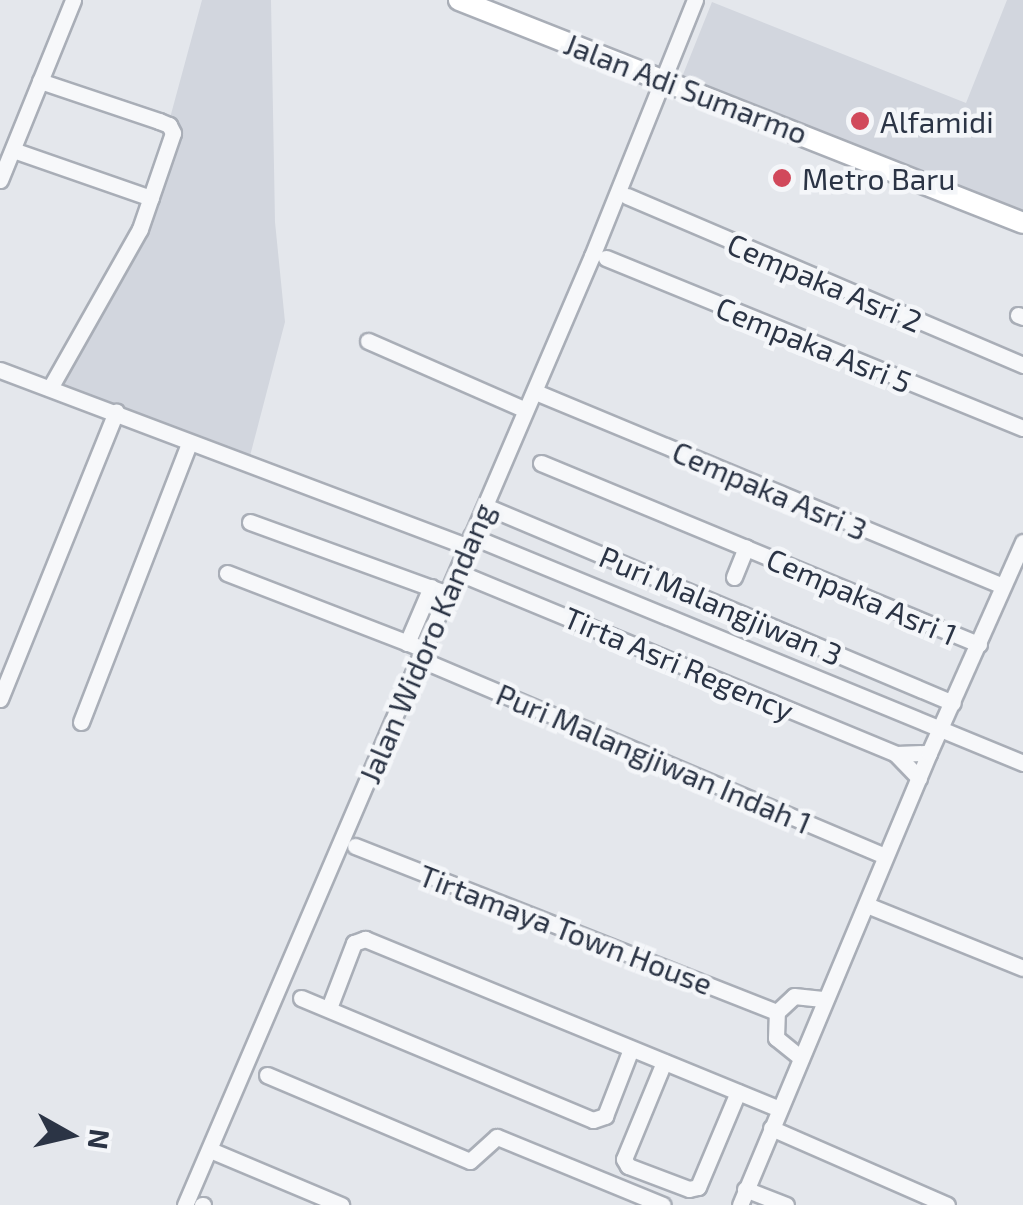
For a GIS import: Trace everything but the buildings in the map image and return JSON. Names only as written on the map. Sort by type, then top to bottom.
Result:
[{"type":"main road","name":"Jalan Adi Sumarmo","points":[[459,0],[1023,223]]},
{"type":"street","points":[[0,180],[74,0]]},
{"type":"street","name":"Jalan Widoro Kandang","points":[[186,1205],[417,651],[438,590],[469,541],[696,0]]},
{"type":"street","points":[[40,81],[169,125],[173,133],[140,229],[50,388]]},
{"type":"street","points":[[13,150],[151,198]]},
{"type":"street","name":"Cempaka Asri 2","points":[[627,196],[1023,365]]},
{"type":"street","name":"Cempaka Asri 5","points":[[606,258],[1023,428]]},
{"type":"street","points":[[368,341],[524,409]]},
{"type":"street","points":[[0,370],[258,470],[469,541],[1023,763]]},
{"type":"street","name":"Cempaka Asri 3","points":[[538,393],[1003,586]]},
{"type":"street","points":[[0,699],[116,412]]},
{"type":"street","points":[[81,722],[189,443]]},
{"type":"street","name":"Cempaka Asri 1","points":[[541,463],[978,644]]},
{"type":"street","name":"Puri Malangjiwan 3","points":[[490,508],[953,703]]},
{"type":"street","points":[[250,522],[438,590]]},
{"type":"street","points":[[786,1205],[742,1197],[918,778],[1023,542]]},
{"type":"street","name":"Cempaka Asri 1","points":[[734,577],[746,548]]},
{"type":"street","name":"Puri Malangjiwan Indah 1","points":[[227,573],[417,651],[885,856]]},
{"type":"street","name":"Tirta Asri Regency","points":[[462,574],[896,754],[929,753]]},
{"type":"street","name":"Tirta Asri Regency","points":[[896,754],[918,778]]},
{"type":"street","name":"Tirtamaya Town House","points":[[355,846],[777,1012]]},
{"type":"street","points":[[867,904],[1023,968]]},
{"type":"street","points":[[329,1008],[354,943],[364,939],[779,1109]]},
{"type":"street","points":[[801,1058],[776,1038],[777,1012],[794,996],[825,999]]},
{"type":"street","points":[[301,998],[593,1120],[605,1116],[631,1049]]},
{"type":"street","points":[[664,1062],[624,1159],[628,1166],[694,1189],[738,1092]]},
{"type":"street","points":[[267,1075],[470,1161],[497,1137],[663,1205]]},
{"type":"street","points":[[771,1128],[947,1205]]},
{"type":"street","points":[[215,1152],[342,1205]]},
{"type":"shaded area","points":[[202,0],[271,0],[275,222],[285,322],[250,456],[55,391],[147,238],[180,133],[167,129]]},
{"type":"shaded area","points":[[1007,0],[1023,0],[1023,214],[682,77],[712,2],[966,103]]},
{"type":"place","name":"Alfamidi","points":[[860,121]]},
{"type":"place","name":"Metro Baru","points":[[782,178]]}]
